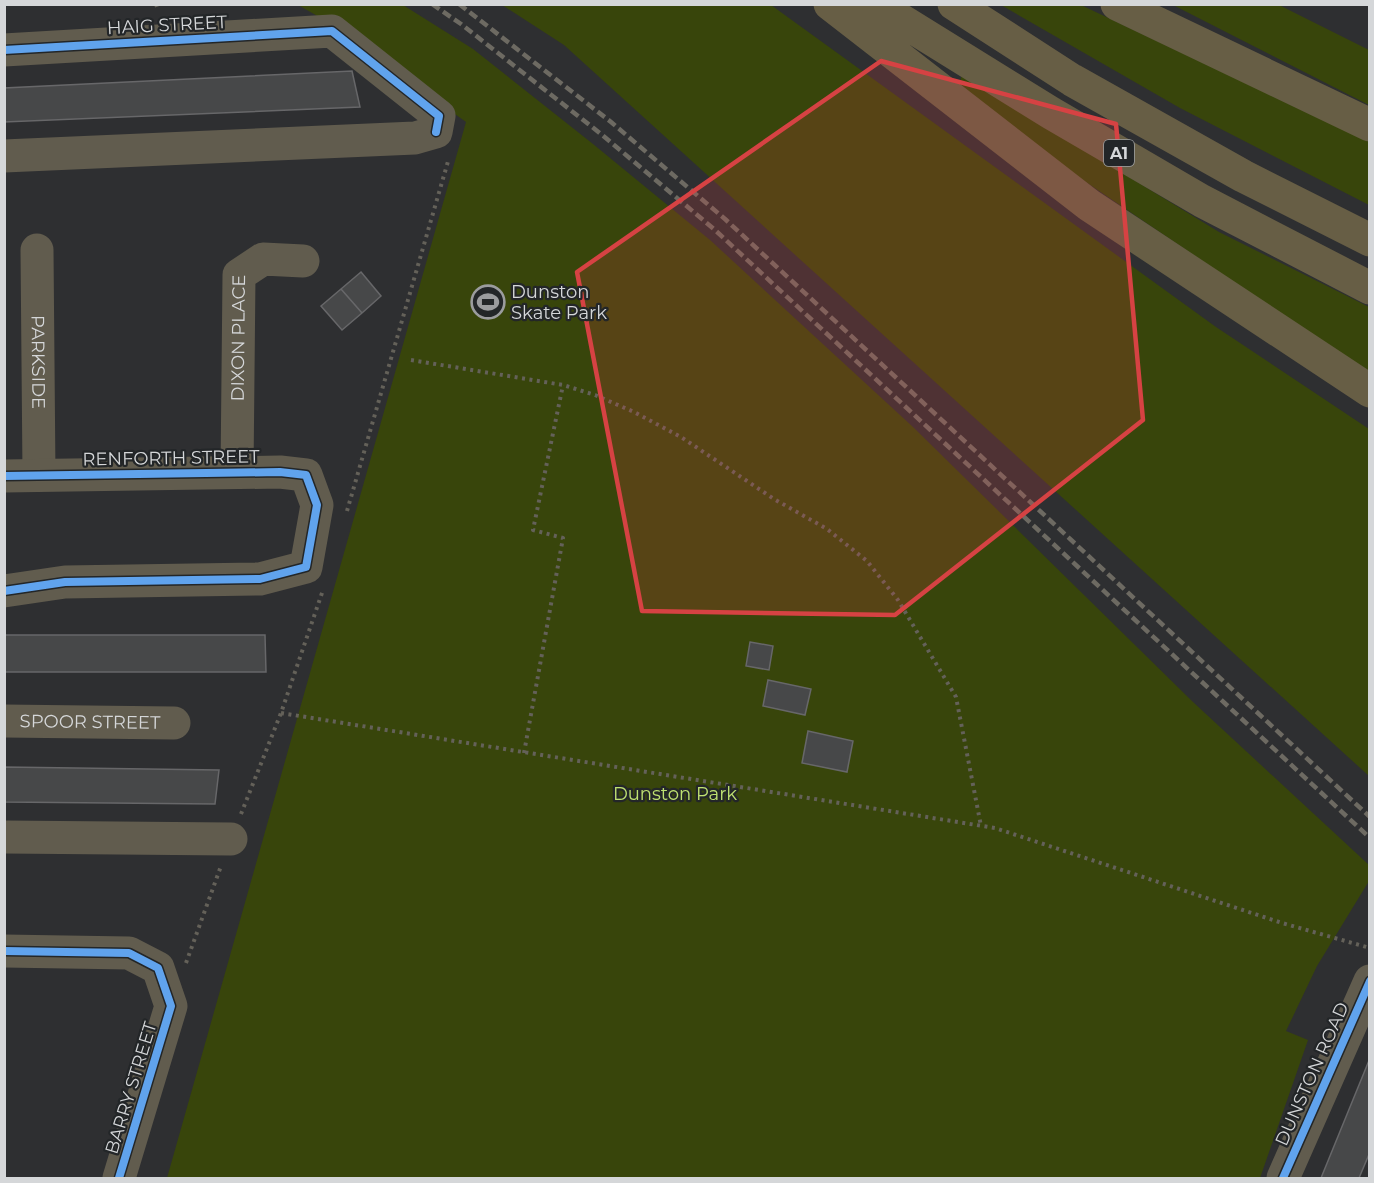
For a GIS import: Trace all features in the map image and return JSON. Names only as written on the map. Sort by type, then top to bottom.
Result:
[{"type":"highway","points":[[830,4],[1089,205],[1370,391]]},
{"type":"highway","name":"A1","points":[[875,4],[1051,114],[1202,201],[1370,288]]},
{"type":"highway","name":"A1","points":[[954,4],[1102,97],[1243,176],[1370,240]]},
{"type":"highway","points":[[1117,4],[1370,125]]},
{"type":"street","name":"HAIG STREET","points":[[4,50],[332,31],[439,116],[436,132]]},
{"type":"street","points":[[4,156],[415,138],[436,132]]},
{"type":"street","name":"PARKSIDE","points":[[37,250],[39,475]]},
{"type":"street","name":"DIXON PLACE","points":[[237,472],[239,275],[263,259],[303,261]]},
{"type":"street","name":"RENFORTH STREET","points":[[4,476],[280,472],[306,475],[331,513]]},
{"type":"street","points":[[4,591],[65,582],[260,579],[306,567],[331,513]]},
{"type":"street","name":"SPOOR STREET","points":[[4,721],[174,723]]},
{"type":"street","points":[[4,837],[231,839]]},
{"type":"street","points":[[4,951],[129,954],[158,968],[171,1006]]},
{"type":"street","name":"DUNSTON ROAD","points":[[1282,1179],[1370,981]]},
{"type":"street","name":"BARRY STREET","points":[[119,1179],[171,1006]]},
{"type":"path","points":[[331,513],[453,147],[436,132]]},
{"type":"path","points":[[411,360],[563,385],[595,395],[634,412],[681,437],[774,499],[827,529],[867,561],[898,600],[956,697],[981,826]]},
{"type":"path","points":[[524,753],[563,538],[533,530],[563,385]]},
{"type":"path","points":[[171,1006],[231,839],[281,713],[324,589]]},
{"type":"path","points":[[281,713],[995,828],[1282,923],[1370,948]]},
{"type":"highlighted area","points":[[881,61],[1116,124],[1143,420],[895,615],[642,611],[577,272]]},
{"type":"green space","name":"Dunston Park","points":[[298,5],[403,5],[473,49],[593,144],[710,240],[913,427],[1193,702],[1369,865],[1369,881],[1317,966],[1286,1031],[1308,1040],[1260,1178],[167,1178],[466,122],[321,18]]},
{"type":"green space","points":[[502,5],[771,5],[1216,327],[1369,429],[1369,776],[564,45]]},
{"type":"green space","points":[[1001,5],[1081,5],[1369,142],[1369,205],[1180,108]]},
{"type":"green space","points":[[1173,5],[1279,5],[1369,50],[1369,105]]},
{"type":"green space","points":[[962,75],[1219,232],[1369,307],[1369,374],[1055,161],[957,91]]},
{"type":"building","points":[[352,71],[360,107],[4,122],[4,88]]},
{"type":"building","points":[[361,272],[381,296],[362,313],[341,289]]},
{"type":"building","points":[[341,289],[362,313],[342,330],[321,306]]},
{"type":"building","points":[[4,635],[265,635],[266,672],[4,672]]},
{"type":"building","points":[[750,642],[773,646],[769,670],[746,666]]},
{"type":"building","points":[[768,680],[811,689],[805,715],[763,706]]},
{"type":"building","points":[[808,731],[853,741],[847,772],[802,763]]},
{"type":"building","points":[[4,767],[219,770],[215,804],[4,802]]},
{"type":"building","points":[[1370,1058],[1370,1152],[1359,1178],[1321,1178]]},
{"type":"railway","points":[[432,4],[461,24],[601,134],[715,230],[1370,838]]},
{"type":"railway","points":[[459,4],[611,122],[725,219],[1370,817]]},
{"type":"cycle path","points":[[4,50],[332,31],[439,116],[436,132]]},
{"type":"cycle path","points":[[4,476],[280,472],[306,475],[317,505],[306,567],[260,579],[65,582],[4,591]]},
{"type":"cycle path","points":[[4,951],[129,953],[158,968],[171,1006],[119,1178]]},
{"type":"cycle path","points":[[1283,1178],[1370,981]]},
{"type":"place","name":"Dunston Skate Park","points":[[488,302]]}]
